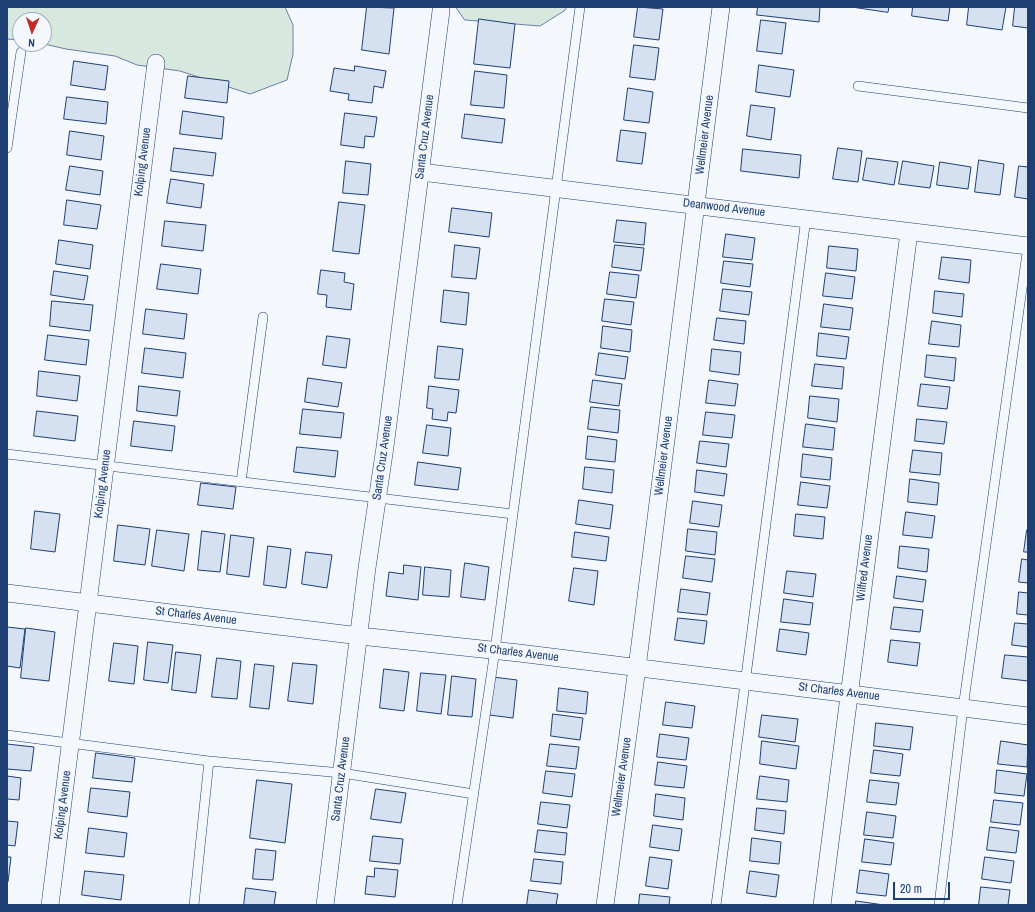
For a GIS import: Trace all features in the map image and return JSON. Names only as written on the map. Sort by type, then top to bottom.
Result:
[{"type":"street","name":"Wellmeier Avenue","points":[[605,905],[637,668],[721,7]]},
{"type":"street","name":"Santa Cruz Avenue","points":[[325,905],[441,11]]},
{"type":"street","name":"Kolping Avenue","points":[[50,905],[156,63]]},
{"type":"street","name":"Deanwood Avenue","points":[[421,172],[556,187],[1028,246]]},
{"type":"street","name":"Wilfred Avenue","points":[[822,905],[909,232]]},
{"type":"street","name":"St Charles Avenue","points":[[7,593],[360,636],[495,650],[1028,716]]},
{"type":"lane","points":[[457,905],[495,650],[580,7]]},
{"type":"lane","points":[[7,148],[21,52]]},
{"type":"lane","points":[[858,86],[1028,108]]},
{"type":"lane","points":[[716,905],[747,681],[806,218]]},
{"type":"lane","points":[[939,905],[963,708],[1028,246]]},
{"type":"lane","points":[[241,482],[263,317]]},
{"type":"lane","points":[[7,454],[513,514]]},
{"type":"lane","points":[[7,735],[209,761],[342,773],[474,794]]},
{"type":"lane","points":[[194,905],[209,761]]},
{"type":"shaded area","points":[[7,7],[285,7],[293,25],[293,54],[287,80],[250,94],[180,71],[137,65],[115,56],[52,46],[52,12],[12,12],[12,39],[7,39]]},
{"type":"shaded area","points":[[456,7],[567,7],[564,11],[540,26],[465,20]]},
{"type":"building","points":[[367,7],[394,8],[389,54],[362,50]]},
{"type":"building","points":[[638,7],[663,9],[659,40],[634,37]]},
{"type":"building","points":[[758,7],[820,7],[819,22],[757,15]]},
{"type":"building","points":[[852,7],[889,7],[888,12]]},
{"type":"building","points":[[913,7],[950,7],[948,21],[912,16]]},
{"type":"building","points":[[969,7],[1006,7],[1002,30],[967,25]]},
{"type":"building","points":[[1015,7],[1028,7],[1028,28],[1013,26]]},
{"type":"building","points":[[479,19],[515,24],[510,68],[474,64]]},
{"type":"building","points":[[761,20],[786,23],[782,54],[757,51]]},
{"type":"building","points":[[634,45],[659,48],[655,80],[630,77]]},
{"type":"building","points":[[74,61],[108,66],[105,90],[71,85]]},
{"type":"building","points":[[759,65],[794,70],[790,97],[756,92]]},
{"type":"building","points":[[355,66],[386,71],[383,88],[374,86],[372,103],[348,100],[349,94],[330,91],[334,68],[354,71]]},
{"type":"building","points":[[475,71],[507,75],[504,108],[471,105]]},
{"type":"building","points":[[188,76],[229,81],[227,103],[185,98]]},
{"type":"building","points":[[628,88],[653,92],[649,123],[624,120]]},
{"type":"building","points":[[67,97],[108,102],[106,124],[64,119]]},
{"type":"building","points":[[751,105],[775,108],[771,140],[747,136]]},
{"type":"building","points":[[183,111],[224,117],[222,139],[180,134]]},
{"type":"building","points":[[345,113],[377,117],[374,137],[365,136],[364,148],[341,145]]},
{"type":"building","points":[[465,114],[505,119],[502,143],[462,138]]},
{"type":"building","points":[[621,130],[646,133],[642,164],[617,161]]},
{"type":"building","points":[[70,131],[104,136],[101,160],[67,155]]},
{"type":"building","points":[[174,148],[216,153],[213,176],[171,171]]},
{"type":"building","points":[[838,148],[862,151],[858,182],[833,179]]},
{"type":"building","points":[[743,149],[801,155],[799,178],[741,171]]},
{"type":"building","points":[[867,158],[898,162],[894,185],[863,180]]},
{"type":"building","points":[[979,160],[1004,164],[1000,195],[975,192]]},
{"type":"building","points":[[346,161],[371,164],[368,195],[343,193]]},
{"type":"building","points":[[903,161],[934,166],[930,188],[899,184]]},
{"type":"building","points":[[940,162],[971,167],[968,189],[937,185]]},
{"type":"building","points":[[70,166],[103,171],[100,195],[66,190]]},
{"type":"building","points":[[1019,166],[1028,167],[1028,199],[1015,197]]},
{"type":"building","points":[[171,179],[204,184],[201,208],[167,203]]},
{"type":"building","points":[[67,200],[101,205],[97,229],[64,225]]},
{"type":"building","points":[[339,202],[365,205],[359,254],[333,251]]},
{"type":"building","points":[[452,208],[492,213],[489,237],[449,232]]},
{"type":"building","points":[[617,220],[646,223],[644,245],[614,242]]},
{"type":"building","points":[[165,221],[206,225],[203,251],[162,246]]},
{"type":"building","points":[[726,234],[755,238],[752,260],[723,257]]},
{"type":"building","points":[[59,240],[93,245],[90,269],[56,264]]},
{"type":"building","points":[[455,245],[480,248],[476,279],[452,277]]},
{"type":"building","points":[[615,245],[644,248],[641,271],[612,267]]},
{"type":"building","points":[[829,246],[858,249],[856,271],[827,268]]},
{"type":"building","points":[[942,257],[971,260],[969,283],[939,279]]},
{"type":"building","points":[[724,261],[753,264],[750,287],[721,283]]},
{"type":"building","points":[[161,264],[201,269],[198,294],[157,289]]},
{"type":"building","points":[[321,270],[345,273],[344,282],[354,284],[351,310],[326,307],[327,295],[318,294]]},
{"type":"building","points":[[54,271],[88,276],[84,300],[51,295]]},
{"type":"building","points":[[610,272],[639,275],[636,298],[607,294]]},
{"type":"building","points":[[826,273],[855,277],[852,299],[823,296]]},
{"type":"building","points":[[723,289],[752,292],[749,315],[720,311]]},
{"type":"building","points":[[444,290],[469,293],[466,325],[441,322]]},
{"type":"building","points":[[935,291],[964,294],[962,317],[933,313]]},
{"type":"building","points":[[605,299],[634,302],[631,325],[602,321]]},
{"type":"building","points":[[52,301],[93,305],[90,331],[50,326]]},
{"type":"building","points":[[824,304],[853,308],[850,330],[821,327]]},
{"type":"building","points":[[146,309],[187,314],[184,339],[143,334]]},
{"type":"building","points":[[717,318],[746,321],[744,344],[714,340]]},
{"type":"building","points":[[932,321],[961,325],[959,347],[929,344]]},
{"type":"building","points":[[603,326],[632,330],[630,352],[601,348]]},
{"type":"building","points":[[819,333],[849,337],[846,359],[817,356]]},
{"type":"building","points":[[48,335],[89,340],[86,365],[45,360]]},
{"type":"building","points":[[327,336],[350,339],[346,368],[323,365]]},
{"type":"building","points":[[438,346],[463,349],[459,380],[435,378]]},
{"type":"building","points":[[145,348],[186,353],[183,378],[142,373]]},
{"type":"building","points":[[712,349],[741,352],[739,375],[710,371]]},
{"type":"building","points":[[599,353],[628,357],[625,379],[596,375]]},
{"type":"building","points":[[927,355],[956,358],[954,381],[925,377]]},
{"type":"building","points":[[815,364],[844,367],[842,389],[812,386]]},
{"type":"building","points":[[39,371],[80,376],[77,401],[37,396]]},
{"type":"building","points":[[308,378],[342,383],[338,407],[305,402]]},
{"type":"building","points":[[593,380],[622,384],[619,406],[590,402]]},
{"type":"building","points":[[709,380],[738,384],[735,406],[706,403]]},
{"type":"building","points":[[921,384],[950,387],[947,409],[918,406]]},
{"type":"building","points":[[139,386],[180,391],[177,416],[137,411]]},
{"type":"building","points":[[429,386],[459,390],[456,413],[448,412],[447,421],[432,419],[433,409],[427,408]]},
{"type":"building","points":[[810,396],[839,399],[837,422],[808,418]]},
{"type":"building","points":[[591,407],[620,410],[618,433],[588,429]]},
{"type":"building","points":[[303,409],[344,413],[341,438],[300,434]]},
{"type":"building","points":[[37,411],[78,416],[75,441],[34,436]]},
{"type":"building","points":[[706,412],[735,415],[732,438],[703,435]]},
{"type":"building","points":[[917,419],[947,422],[944,444],[915,441]]},
{"type":"building","points":[[134,421],[175,426],[172,451],[131,446]]},
{"type":"building","points":[[806,424],[835,428],[833,450],[803,447]]},
{"type":"building","points":[[427,425],[451,428],[448,456],[423,453]]},
{"type":"building","points":[[588,436],[617,440],[615,462],[586,459]]},
{"type":"building","points":[[700,441],[729,444],[726,467],[697,463]]},
{"type":"building","points":[[297,447],[338,451],[335,477],[294,472]]},
{"type":"building","points":[[913,450],[942,453],[940,475],[910,472]]},
{"type":"building","points":[[803,454],[832,458],[830,480],[801,477]]},
{"type":"building","points":[[418,462],[461,468],[458,490],[415,485]]},
{"type":"building","points":[[585,467],[614,470],[612,493],[583,489]]},
{"type":"building","points":[[697,470],[727,474],[724,496],[695,492]]},
{"type":"building","points":[[910,479],[939,483],[937,505],[908,502]]},
{"type":"building","points":[[801,482],[830,486],[827,508],[798,505]]},
{"type":"building","points":[[201,483],[236,487],[233,509],[198,505]]},
{"type":"building","points":[[579,500],[613,505],[610,529],[576,524]]},
{"type":"building","points":[[693,501],[722,505],[719,527],[690,523]]},
{"type":"building","points":[[35,511],[60,514],[55,552],[31,549]]},
{"type":"building","points":[[906,512],[935,516],[932,538],[903,535]]},
{"type":"building","points":[[796,514],[825,517],[823,539],[794,536]]},
{"type":"building","points":[[118,525],[150,529],[145,565],[114,561]]},
{"type":"building","points":[[688,529],[717,532],[715,555],[686,551]]},
{"type":"building","points":[[157,530],[189,534],[184,571],[152,566]]},
{"type":"building","points":[[1027,530],[1028,552],[1024,552]]},
{"type":"building","points":[[202,531],[225,534],[220,572],[198,570]]},
{"type":"building","points":[[575,532],[609,537],[606,561],[572,557]]},
{"type":"building","points":[[231,535],[254,538],[249,577],[227,574]]},
{"type":"building","points":[[268,546],[291,549],[286,588],[264,585]]},
{"type":"building","points":[[900,546],[929,549],[927,572],[898,568]]},
{"type":"building","points":[[306,552],[332,555],[327,588],[302,584]]},
{"type":"building","points":[[686,556],[715,559],[712,582],[683,578]]},
{"type":"building","points":[[1022,559],[1028,560],[1028,583],[1019,582]]},
{"type":"building","points":[[465,563],[489,567],[485,600],[461,597]]},
{"type":"building","points":[[404,565],[421,567],[418,600],[386,596],[389,572],[403,574]]},
{"type":"building","points":[[425,567],[451,570],[449,597],[423,595]]},
{"type":"building","points":[[574,568],[598,571],[594,605],[569,601]]},
{"type":"building","points":[[787,571],[816,574],[813,597],[784,593]]},
{"type":"building","points":[[897,576],[926,580],[923,602],[894,598]]},
{"type":"building","points":[[681,589],[710,593],[707,615],[678,612]]},
{"type":"building","points":[[1019,592],[1028,593],[1028,615],[1017,614]]},
{"type":"building","points":[[784,599],[813,603],[810,625],[781,622]]},
{"type":"building","points":[[894,607],[923,610],[920,632],[891,629]]},
{"type":"building","points":[[678,618],[707,621],[704,644],[675,640]]},
{"type":"building","points":[[1015,623],[1028,624],[1028,647],[1012,645]]},
{"type":"building","points":[[7,627],[25,629],[20,668],[7,666]]},
{"type":"building","points":[[26,628],[55,632],[49,681],[21,678]]},
{"type":"building","points":[[780,629],[809,633],[806,655],[777,651]]},
{"type":"building","points":[[891,640],[920,643],[917,666],[888,662]]},
{"type":"building","points":[[148,642],[173,645],[168,683],[144,680]]},
{"type":"building","points":[[114,643],[138,646],[134,684],[109,681]]},
{"type":"building","points":[[176,652],[201,655],[196,693],[172,690]]},
{"type":"building","points":[[1005,655],[1028,657],[1028,681],[1002,678]]},
{"type":"building","points":[[217,658],[241,661],[237,699],[212,697]]},
{"type":"building","points":[[293,663],[317,665],[313,704],[288,701]]},
{"type":"building","points":[[255,664],[274,666],[269,709],[250,707]]},
{"type":"building","points":[[384,669],[409,672],[404,711],[380,708]]},
{"type":"building","points":[[421,673],[446,675],[441,714],[417,711]]},
{"type":"building","points":[[452,676],[476,679],[472,717],[448,715]]},
{"type":"building","points":[[493,677],[517,680],[513,718],[489,715]]},
{"type":"building","points":[[559,688],[588,692],[586,714],[557,711]]},
{"type":"building","points":[[666,702],[695,706],[692,728],[663,725]]},
{"type":"building","points":[[553,714],[583,718],[580,740],[551,736]]},
{"type":"building","points":[[762,715],[798,719],[795,742],[759,737]]},
{"type":"building","points":[[876,723],[913,727],[910,750],[874,746]]},
{"type":"building","points":[[660,734],[689,738],[686,760],[657,757]]},
{"type":"building","points":[[762,741],[799,746],[796,769],[760,764]]},
{"type":"building","points":[[1001,741],[1028,745],[1027,767],[998,764]]},
{"type":"building","points":[[7,744],[34,747],[31,771],[7,769]]},
{"type":"building","points":[[550,744],[579,747],[576,769],[547,766]]},
{"type":"building","points":[[874,750],[903,754],[900,776],[871,773]]},
{"type":"building","points":[[96,753],[135,758],[132,782],[93,778]]},
{"type":"building","points":[[658,762],[687,766],[684,788],[655,785]]},
{"type":"building","points":[[997,770],[1027,774],[1024,796],[995,793]]},
{"type":"building","points":[[546,771],[575,774],[572,797],[543,793]]},
{"type":"building","points":[[7,776],[21,778],[19,800],[7,799]]},
{"type":"building","points":[[760,776],[789,780],[787,802],[757,799]]},
{"type":"building","points":[[257,780],[292,784],[285,843],[250,838]]},
{"type":"building","points":[[870,780],[899,783],[896,805],[867,802]]},
{"type":"building","points":[[91,788],[130,792],[127,817],[88,812]]},
{"type":"building","points":[[376,789],[406,793],[401,823],[371,819]]},
{"type":"building","points":[[656,794],[685,798],[683,820],[654,816]]},
{"type":"building","points":[[994,800],[1023,803],[1020,825],[991,822]]},
{"type":"building","points":[[541,802],[570,805],[567,828],[538,824]]},
{"type":"building","points":[[757,808],[786,811],[784,834],[755,830]]},
{"type":"building","points":[[867,812],[896,816],[893,838],[864,835]]},
{"type":"building","points":[[7,821],[18,822],[15,846],[7,845]]},
{"type":"building","points":[[653,825],[682,829],[679,851],[650,847]]},
{"type":"building","points":[[990,827],[1019,831],[1016,853],[987,850]]},
{"type":"building","points":[[89,828],[127,833],[124,857],[86,853]]},
{"type":"building","points":[[538,830],[567,833],[565,855],[535,852]]},
{"type":"building","points":[[373,836],[403,839],[400,864],[370,861]]},
{"type":"building","points":[[752,838],[781,842],[779,864],[750,861]]},
{"type":"building","points":[[865,839],[894,843],[891,865],[862,862]]},
{"type":"building","points":[[256,849],[276,851],[273,880],[253,879]]},
{"type":"building","points":[[7,857],[11,857],[8,882],[7,881]]},
{"type":"building","points":[[650,857],[672,860],[668,889],[646,886]]},
{"type":"building","points":[[985,857],[1014,861],[1011,883],[982,879]]},
{"type":"building","points":[[534,859],[563,862],[561,884],[531,881]]},
{"type":"building","points":[[375,868],[398,870],[395,897],[365,894],[367,876],[374,877]]},
{"type":"building","points":[[860,870],[889,874],[886,896],[857,893]]},
{"type":"building","points":[[85,871],[124,875],[121,900],[82,895]]},
{"type":"building","points":[[750,871],[779,875],[776,897],[747,893]]},
{"type":"building","points":[[981,887],[1010,890],[1008,905],[979,905]]},
{"type":"building","points":[[246,888],[276,892],[274,905],[244,905]]},
{"type":"building","points":[[529,890],[558,894],[556,905],[527,905]]},
{"type":"building","points":[[640,894],[670,897],[669,905],[639,905]]},
{"type":"building","points":[[856,901],[884,905],[856,905]]}]
